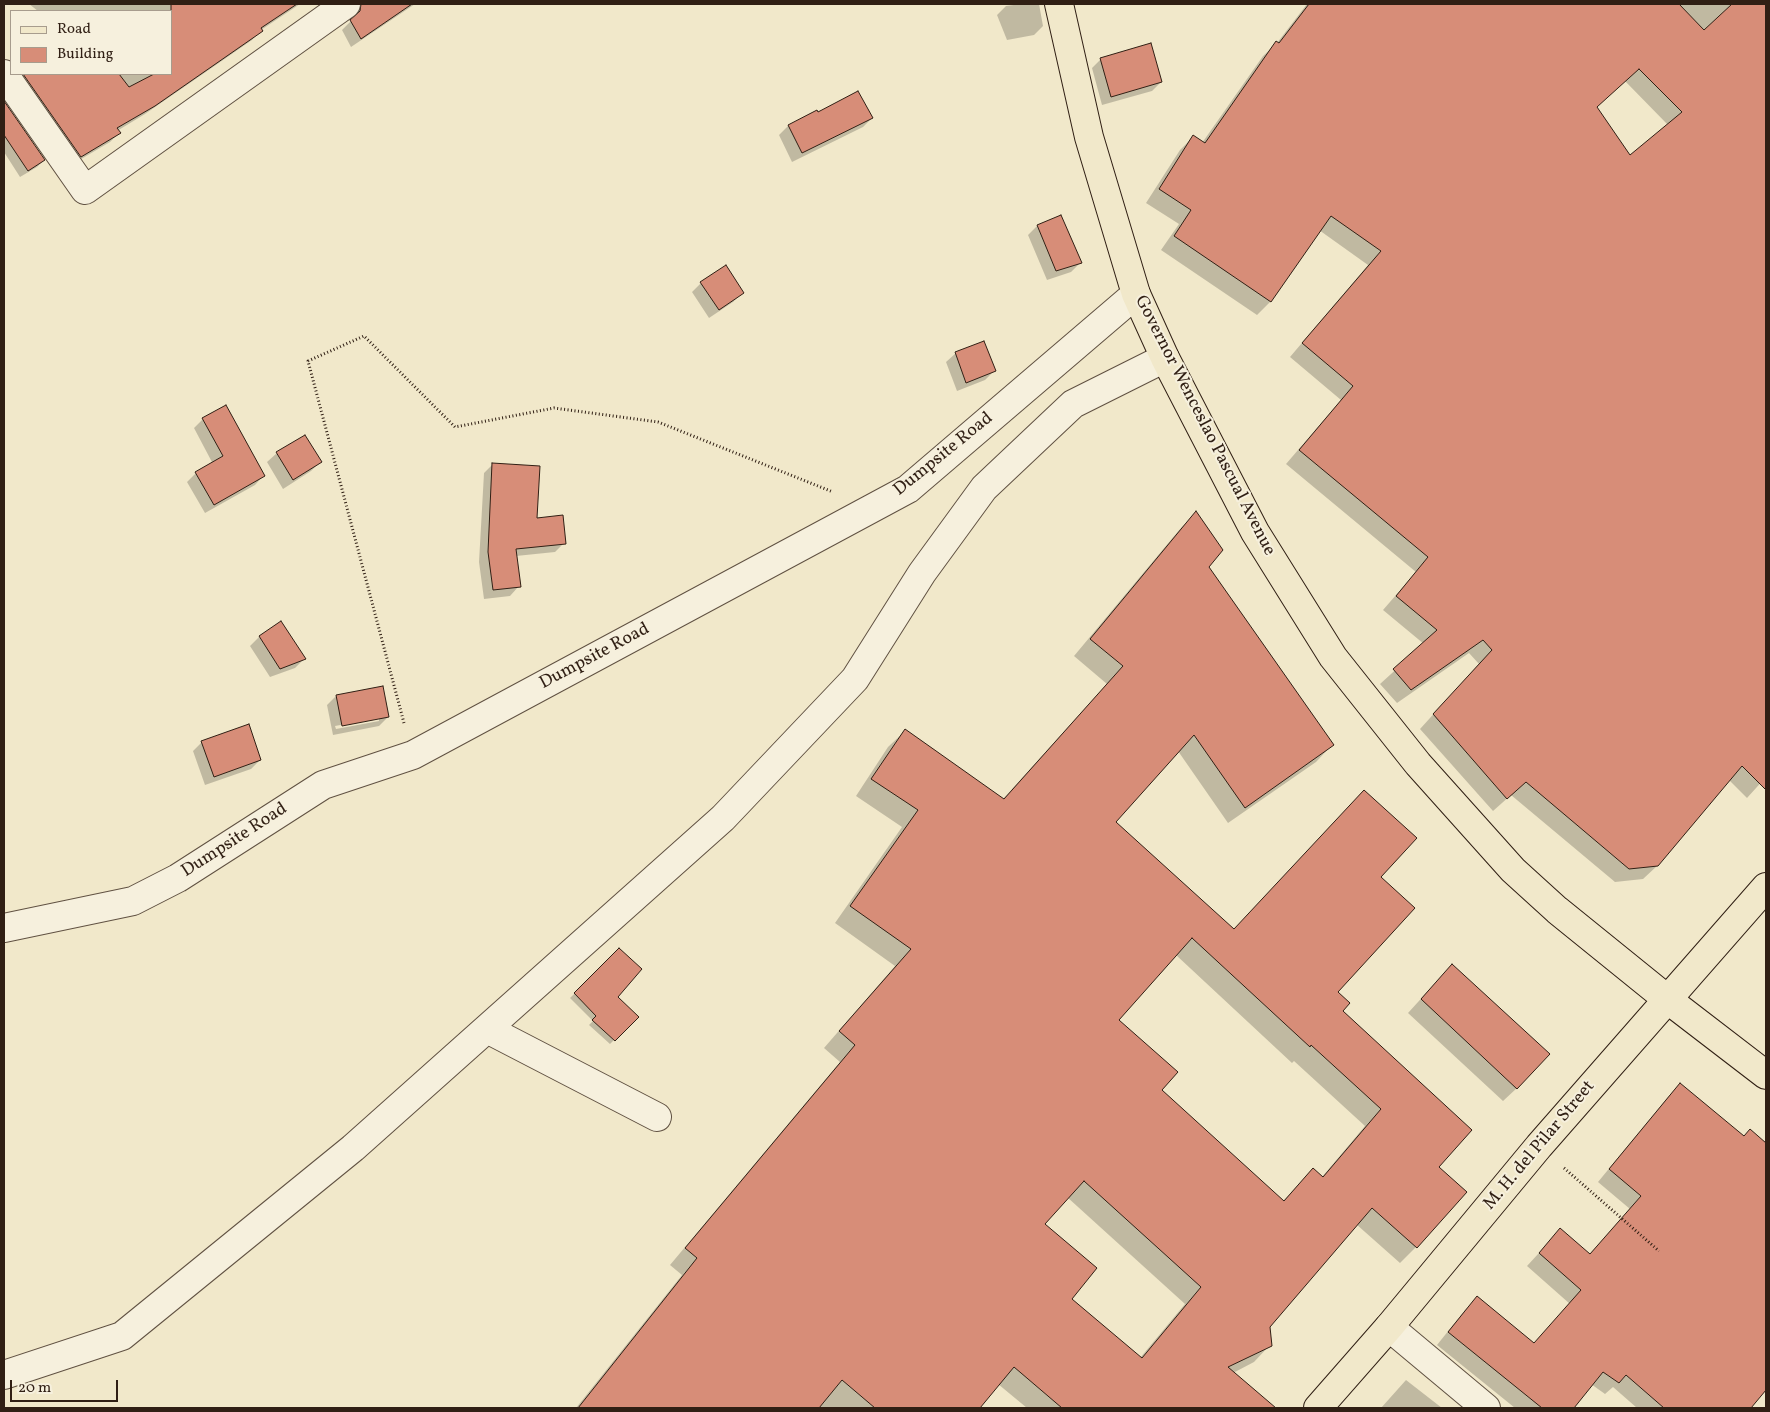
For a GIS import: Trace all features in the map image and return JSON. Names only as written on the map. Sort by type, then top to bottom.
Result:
[{"type":"main road","name":"Governor Wenceslao Pascual Avenue","points":[[1059,4],[1089,137],[1136,294],[1166,358],[1255,532],[1333,657],[1418,764],[1513,870],[1557,910],[1766,1075]]},
{"type":"main road","name":"M. H. del Pilar Street","points":[[1318,1408],[1539,1146],[1766,887]]},
{"type":"street","points":[[4,74],[85,190],[346,4]]},
{"type":"street","name":"Dumpsite Road","points":[[4,928],[133,901],[178,878],[323,785],[413,755],[908,489],[1136,294]]},
{"type":"street","points":[[4,1375],[122,1336],[353,1148],[723,818],[855,679],[922,573],[984,488],[1073,404],[1166,358]]},
{"type":"street","points":[[487,1029],[657,1117]]},
{"type":"street","points":[[1388,1327],[1486,1408]]},
{"type":"path","points":[[413,755],[308,361],[364,336],[455,427],[554,408],[658,422],[873,508]]},
{"type":"path","points":[[1539,1146],[1659,1251]]},
{"type":"building","points":[[171,4],[297,4],[261,28],[263,31],[155,106],[117,128],[121,133],[81,157],[24,75],[120,75],[129,87],[152,75],[172,75]]},
{"type":"building","points":[[361,4],[412,4],[361,39],[350,20],[360,11]]},
{"type":"building","points":[[1309,4],[1679,4],[1704,30],[1732,4],[1766,4],[1766,790],[1742,766],[1658,866],[1629,869],[1526,782],[1507,799],[1433,714],[1492,650],[1483,640],[1411,690],[1393,669],[1437,630],[1396,596],[1428,557],[1299,450],[1353,386],[1302,343],[1381,251],[1331,216],[1271,302],[1174,236],[1191,210],[1159,189],[1193,135],[1205,143],[1276,41],[1279,43]],"holes":[[[1639,69],[1682,112],[1630,155],[1597,107]]]},
{"type":"building","points":[[1151,43],[1162,82],[1111,97],[1100,58]]},
{"type":"building","points":[[858,91],[873,118],[802,153],[788,125]]},
{"type":"building","points":[[4,101],[45,160],[28,171],[4,135]]},
{"type":"building","points":[[1061,215],[1082,263],[1056,271],[1037,225]]},
{"type":"building","points":[[726,265],[744,293],[719,310],[700,282]]},
{"type":"building","points":[[984,341],[996,371],[966,383],[955,352]]},
{"type":"building","points":[[226,405],[265,476],[214,505],[195,472],[223,456],[202,418]]},
{"type":"building","points":[[305,435],[322,462],[293,480],[276,452]]},
{"type":"building","points":[[492,463],[540,466],[537,518],[563,515],[566,544],[516,549],[521,587],[493,590],[488,552]]},
{"type":"building","points":[[1196,511],[1223,550],[1209,567],[1334,745],[1245,808],[1194,735],[1116,822],[1234,929],[1364,790],[1417,838],[1381,877],[1415,908],[1338,992],[1350,1003],[1343,1011],[1472,1130],[1439,1167],[1467,1192],[1417,1248],[1372,1208],[1270,1327],[1272,1346],[1228,1367],[1276,1408],[1062,1408],[1014,1367],[980,1408],[875,1408],[842,1380],[819,1408],[578,1408],[697,1258],[685,1248],[855,1045],[839,1031],[911,949],[850,906],[918,810],[871,779],[905,729],[1004,799],[1123,666],[1090,639]],"holes":[[[1192,938],[1310,1047],[1311,1045],[1381,1109],[1323,1177],[1313,1168],[1284,1201],[1162,1090],[1178,1072],[1119,1020]],[[1084,1181],[1201,1287],[1142,1358],[1072,1299],[1097,1268],[1045,1224]]]},
{"type":"building","points":[[281,621],[306,659],[280,669],[259,636]]},
{"type":"building","points":[[383,686],[389,717],[342,726],[336,695]]},
{"type":"building","points":[[249,724],[261,760],[214,777],[201,741]]},
{"type":"building","points":[[619,948],[642,969],[618,997],[639,1017],[615,1041],[592,1020],[596,1016],[574,993]]},
{"type":"building","points":[[1452,964],[1550,1054],[1517,1089],[1421,999]]},
{"type":"building","points":[[1680,1083],[1744,1136],[1750,1129],[1766,1143],[1766,1390],[1751,1408],[1664,1408],[1626,1375],[1619,1383],[1603,1372],[1574,1408],[1542,1408],[1448,1332],[1477,1296],[1534,1343],[1581,1290],[1539,1253],[1560,1228],[1590,1254],[1641,1196],[1609,1169]]}]
